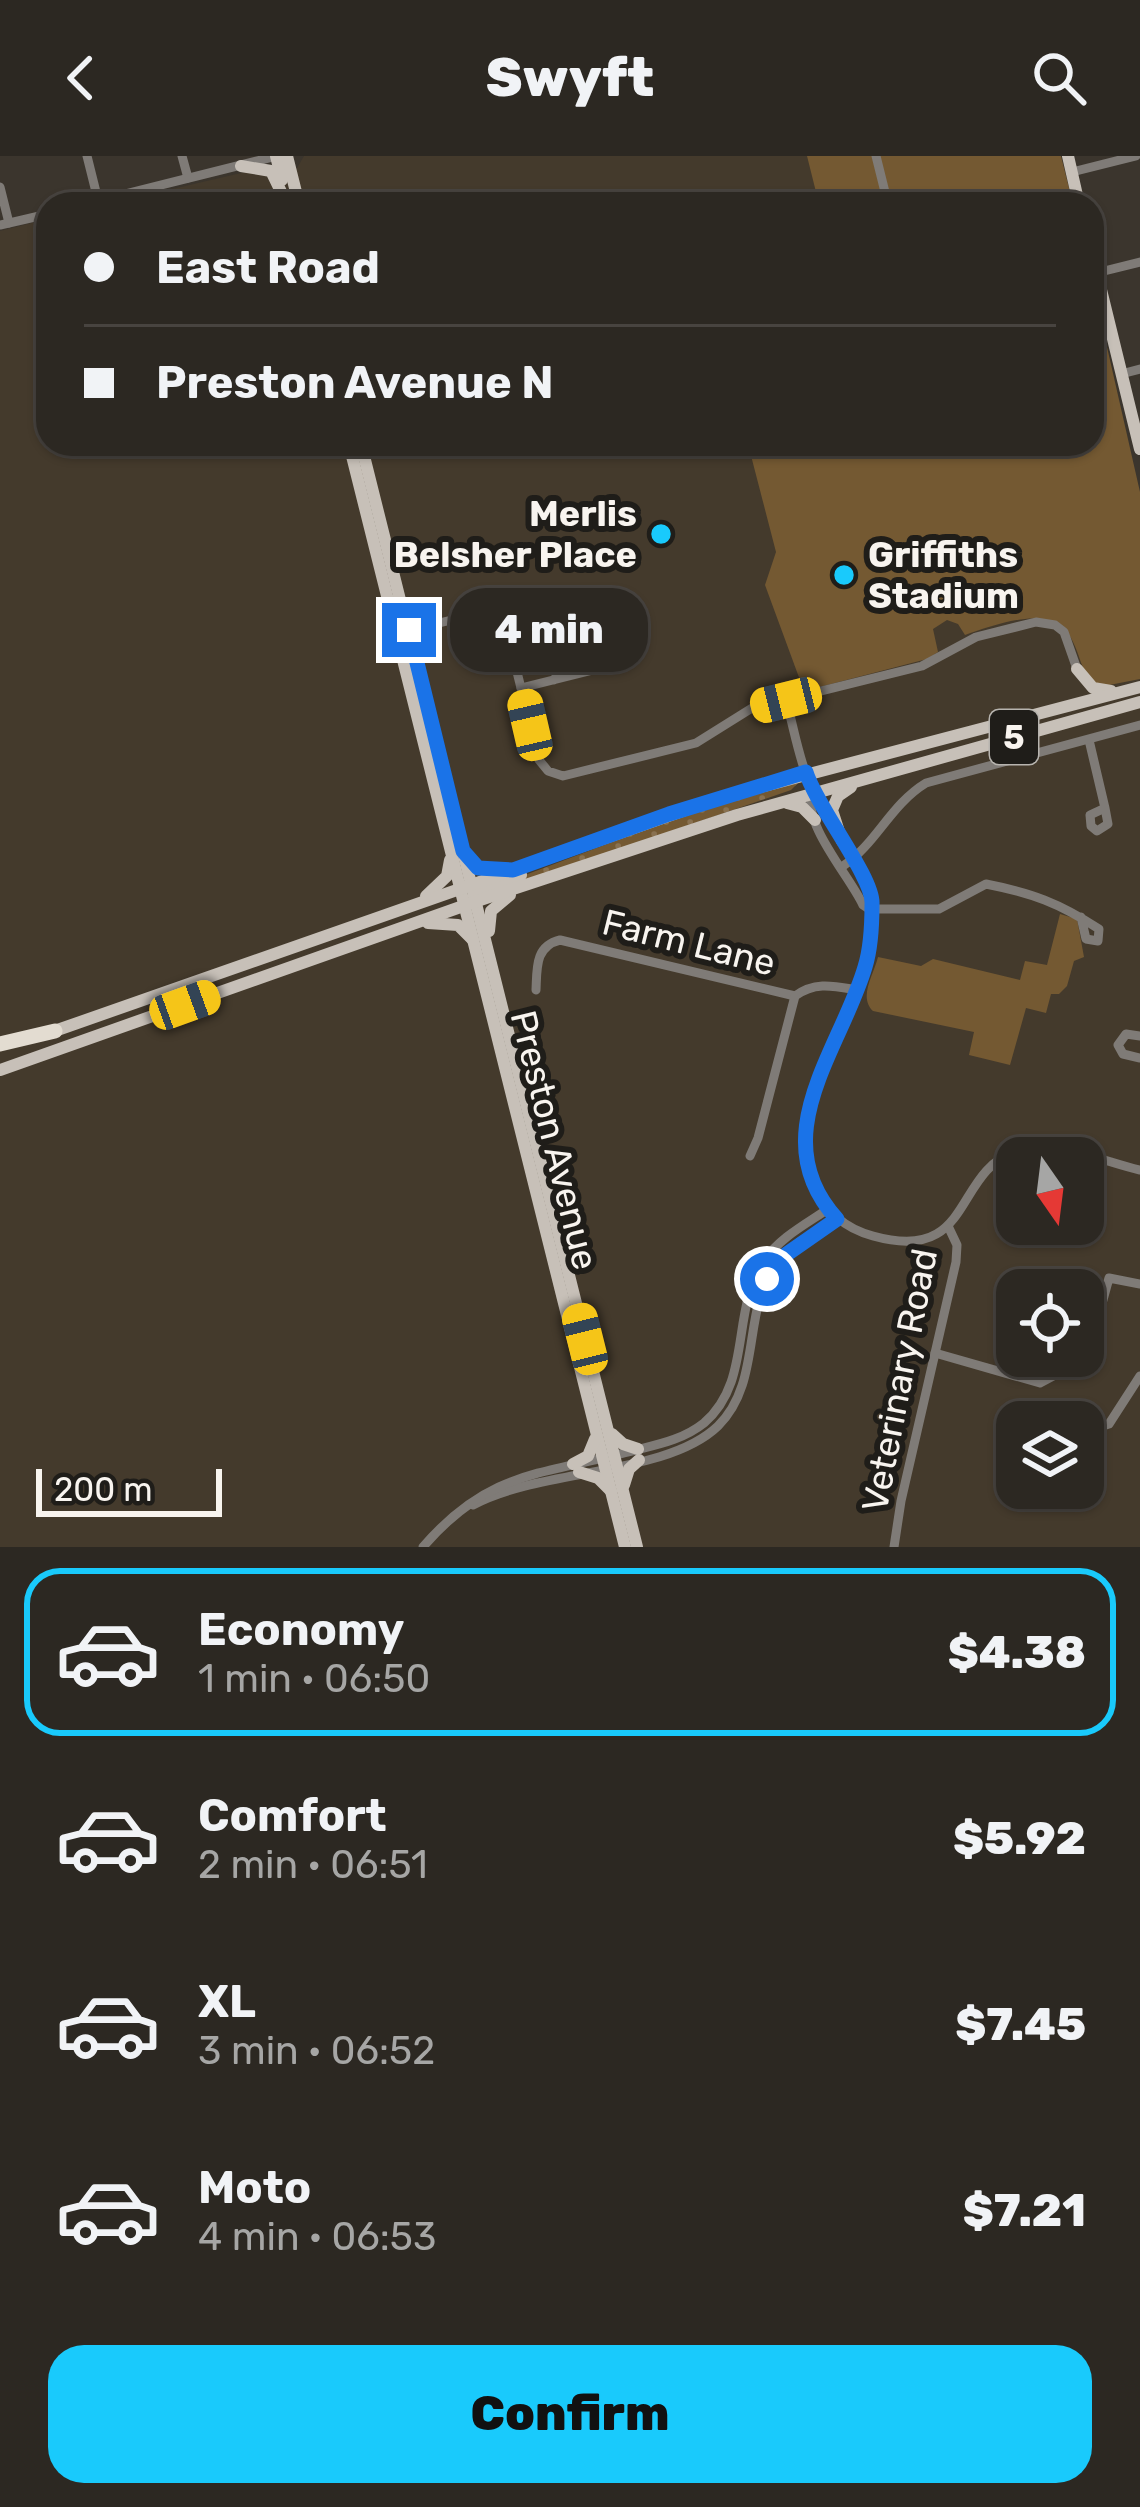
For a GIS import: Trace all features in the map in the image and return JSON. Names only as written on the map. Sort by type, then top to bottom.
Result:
[{"type":"highway","points":[[0,1047],[55,1031]]},
{"type":"main road","points":[[276,156],[285,192]]},
{"type":"main road","points":[[287,156],[296,192]]},
{"type":"main road","points":[[1068,156],[1076,192]]},
{"type":"main road","points":[[242,166],[272,171],[282,192]]},
{"type":"main road","points":[[1104,308],[1140,448]]},
{"type":"main road","points":[[352,456],[403,632]]},
{"type":"main road","points":[[364,456],[468,895]]},
{"type":"main road","points":[[1077,670],[1093,688],[1118,693]]},
{"type":"main road","points":[[1065,706],[1077,692],[1077,670]]},
{"type":"main road","name":"5","points":[[0,1070],[415,924],[513,870],[694,806],[806,772],[1140,687]]},
{"type":"main road","name":"5","points":[[55,1031],[411,905],[526,885],[812,792],[1140,703]]},
{"type":"main road","points":[[842,841],[832,814],[838,796],[888,772]]},
{"type":"main road","points":[[780,802],[802,807],[815,820]]},
{"type":"main road","points":[[367,941],[468,895],[694,806]]},
{"type":"main road","points":[[457,849],[478,868],[513,870]]},
{"type":"main road","points":[[411,905],[443,883],[457,849]]},
{"type":"main road","points":[[507,1026],[488,919],[495,904],[526,885]]},
{"type":"main road","name":"Preston Avenue","points":[[468,895],[474,941],[618,1492],[637,1547]]},
{"type":"main road","name":"Preston Avenue","points":[[468,895],[507,1026],[602,1430]]},
{"type":"main road","points":[[415,924],[458,925],[474,941]]},
{"type":"main road","points":[[602,1430],[639,1455],[618,1492],[576,1468],[602,1430]]},
{"type":"main road","name":"Preston Avenue","points":[[618,1492],[625,1547]]},
{"type":"street","points":[[87,156],[96,192]]},
{"type":"street","points":[[182,156],[188,178]]},
{"type":"street","points":[[131,192],[276,156]]},
{"type":"street","points":[[876,156],[885,192]]},
{"type":"street","points":[[1072,172],[1136,156]]},
{"type":"street","points":[[0,187],[4,224],[36,217]]},
{"type":"street","points":[[1104,271],[1140,262]]},
{"type":"street","points":[[1121,374],[1140,369]]},
{"type":"street","points":[[403,632],[501,608],[538,760],[548,771],[562,776],[696,743],[747,711],[922,665],[976,637],[1036,622],[1064,632],[1077,670]]},
{"type":"street","points":[[521,688],[554,680],[593,670],[606,666],[613,657],[610,637],[594,629],[581,634],[554,680]]},
{"type":"street","points":[[574,645],[576,661],[593,670]]},
{"type":"street","points":[[786,700],[812,792],[854,859],[873,901],[868,955],[857,991],[807,1113],[808,1159],[828,1209],[865,1234],[904,1242],[932,1236],[948,1226],[993,1164],[1022,1149],[1055,1149],[1140,1170]]},
{"type":"street","points":[[843,866],[870,846],[898,804],[926,783],[1140,725]]},
{"type":"street","points":[[1089,740],[1105,808]]},
{"type":"street","points":[[812,792],[809,800],[815,820],[862,905],[869,909],[939,909],[986,884],[1048,899],[1081,917],[1088,941],[1099,940],[1099,929]]},
{"type":"street","name":"Farm Lane","points":[[536,990],[540,954],[548,944],[560,940],[795,996]]},
{"type":"street","name":"Farm Lane","points":[[750,1156],[795,996],[826,985],[857,991]]},
{"type":"street","points":[[1139,1057],[1120,1052],[1118,1042],[1126,1034],[1140,1036]]},
{"type":"street","points":[[639,1455],[687,1435],[720,1407],[734,1379],[750,1291],[759,1268],[780,1242],[828,1209]]},
{"type":"street","points":[[423,1547],[469,1502],[502,1484],[684,1448],[725,1418],[745,1379],[767,1279],[784,1256],[837,1219]]},
{"type":"street","name":"Veterinary Road","points":[[894,1547],[958,1252],[948,1226]]},
{"type":"street","points":[[935,1354],[1043,1383],[1081,1363],[1093,1343],[1109,1278],[1140,1284]]},
{"type":"street","points":[[1104,1424],[1113,1421],[1140,1376]]},
{"type":"shaded area","points":[[304,156],[1058,156],[1066,192],[160,192],[254,170],[273,176],[297,168]]},
{"type":"shaded area","points":[[807,156],[1061,156],[1070,192],[816,192]]},
{"type":"shaded area","points":[[36,222],[36,456],[1104,456],[1140,492],[1140,1547],[0,1547],[0,231]]},
{"type":"shaded area","points":[[1104,334],[1140,492],[1140,679],[1099,687],[1084,669],[1071,638],[1051,621],[1022,619],[965,635],[958,624],[947,620],[933,629],[938,652],[927,659],[804,691],[765,585],[776,552],[751,456],[1104,456]]},
{"type":"shaded area","points":[[798,783],[791,790],[503,889],[488,889],[713,804]]},
{"type":"shaded area","points":[[1060,914],[1077,919],[1084,957],[1074,961],[1067,986],[1051,994],[1046,1013],[1026,1008],[1010,1065],[969,1055],[974,1032],[873,1011],[869,1005],[867,992],[878,957],[921,966],[933,959],[1020,980],[1025,961],[1047,965]]},
{"type":"place","name":"Merlis Belsher Place","points":[[661,534]]},
{"type":"place","name":"Griffiths Stadium","points":[[844,575]]},
{"type":"route","points":[[409,630],[463,851],[478,868],[513,870],[669,814],[806,772],[812,792],[856,861],[872,897],[866,966],[808,1103],[805,1139],[812,1175],[837,1219],[777,1262],[767,1279]]}]
